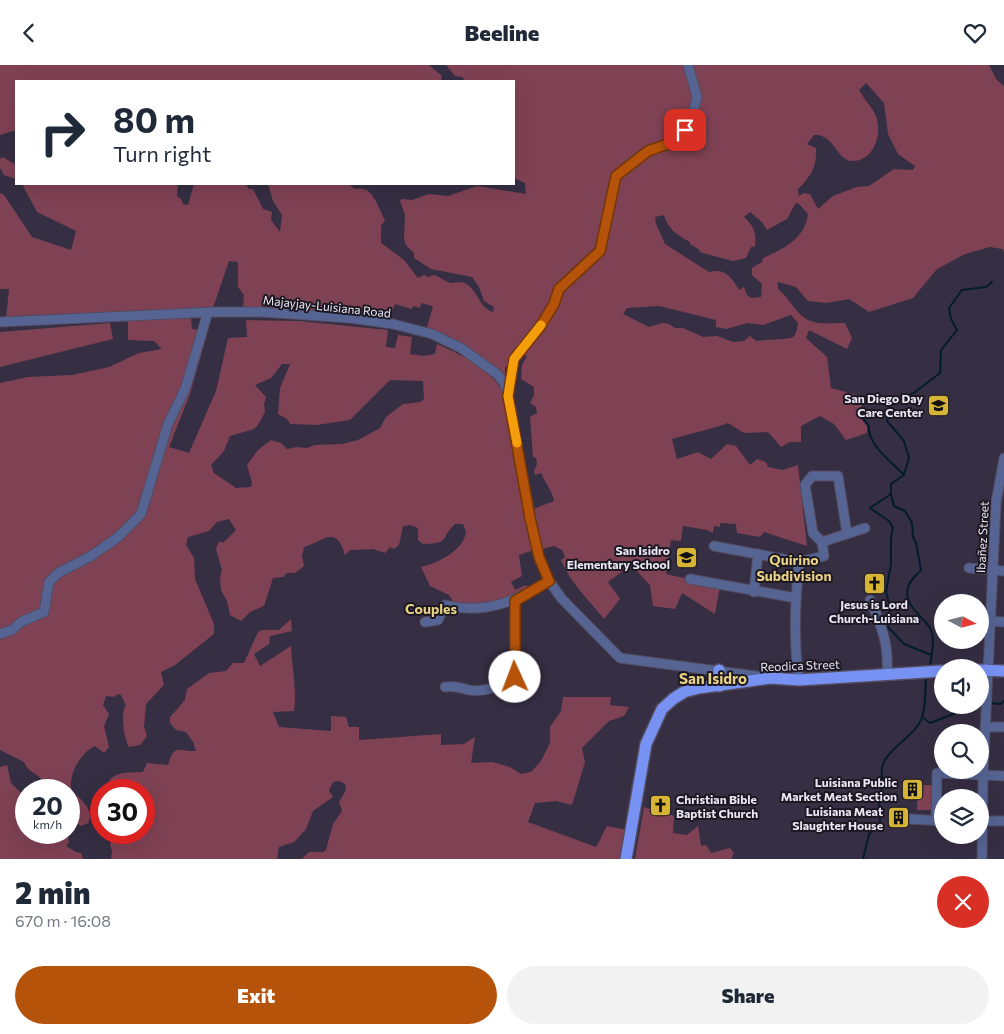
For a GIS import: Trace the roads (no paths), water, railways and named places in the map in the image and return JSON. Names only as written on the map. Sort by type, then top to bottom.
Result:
[{"type":"main road","points":[[719,686],[720,670]]},
{"type":"main road","points":[[989,670],[1004,671]]},
{"type":"main road","name":"Reodica Street","points":[[626,859],[646,744],[662,709],[684,692],[771,678],[799,680],[934,671]]},
{"type":"street","points":[[508,396],[514,359],[540,327],[554,304],[559,289],[600,251],[616,176],[648,151],[679,140],[690,121],[697,97],[688,65]]},
{"type":"street","points":[[0,634],[12,630],[21,623],[44,612],[49,582],[58,573],[91,557],[118,537],[141,513],[168,424],[186,389],[208,312]]},
{"type":"street","name":"Majayjay-Luisiana Road","points":[[0,322],[208,312],[261,312],[350,318],[393,324],[432,334],[461,348],[481,361],[501,379],[508,396],[539,557],[549,581],[562,599],[620,658],[628,661],[720,670],[771,678]]},
{"type":"street","name":"Ibañez Street","points":[[985,659],[990,621],[996,503],[1004,458]]},
{"type":"street","points":[[714,546],[799,562],[824,556],[822,542],[813,533],[805,485],[812,476],[838,476],[847,534]]},
{"type":"street","points":[[822,542],[865,528]]},
{"type":"street","points":[[754,592],[758,555]]},
{"type":"street","points":[[799,562],[796,598],[796,660],[799,680]]},
{"type":"street","points":[[969,568],[1004,571]]},
{"type":"street","points":[[690,579],[754,592],[796,598]]},
{"type":"street","points":[[424,622],[438,620],[446,605],[475,609],[515,601],[549,581]]},
{"type":"street","points":[[870,600],[884,631],[888,652],[887,674]]},
{"type":"street","points":[[445,687],[455,685],[471,691],[505,685],[515,677],[515,601]]},
{"type":"street","points":[[990,621],[1004,622]]},
{"type":"street","points":[[989,727],[1004,727]]},
{"type":"street","points":[[989,776],[1004,777]]},
{"type":"street","points":[[910,819],[934,821]]},
{"type":"street","points":[[989,821],[1004,821]]},
{"type":"street","name":"Ibañez Street","points":[[982,844],[982,859]]},
{"type":"waterway","points":[[904,474],[909,458],[904,441],[887,421],[890,406],[915,392],[940,373],[941,350],[957,330],[951,319],[949,308],[962,290],[986,287],[992,282]]},
{"type":"waterway","points":[[863,414],[863,418],[869,426],[869,433],[876,446],[904,475],[891,484],[891,494],[870,508],[889,521],[893,528],[891,564],[886,592],[890,607],[888,627],[904,644],[931,655]]},
{"type":"waterway","points":[[891,494],[894,506],[905,511],[912,523],[913,537],[916,543],[921,570],[910,583],[907,592],[910,604],[932,632],[933,642],[930,667]]},
{"type":"waterway","points":[[863,859],[869,834],[880,825],[879,796],[884,782],[883,763],[888,755],[918,725],[924,708],[926,678]]},
{"type":"waterway","points":[[990,703],[1000,704],[1004,701]]},
{"type":"waterway","points":[[922,717],[930,723],[953,714]]},
{"type":"place","name":"San Diego Day Care Center","points":[[939,405]]},
{"type":"place","name":"San Isidro Elementary School","points":[[686,557]]},
{"type":"place","name":"Jesus is Lord Church-Luisiana","points":[[874,583]]},
{"type":"place","name":"Luisiana Public Market Meat Section","points":[[913,789]]},
{"type":"place","name":"Christian Bible Baptist Church","points":[[660,806]]},
{"type":"place","name":"Luisiana Meat Slaughter House","points":[[899,818]]},
{"type":"district","name":"Quirino Subdivision","points":[[794,567]]},
{"type":"district","name":"Couples","points":[[431,608]]},
{"type":"district","name":"San Isidro","points":[[713,678]]}]
